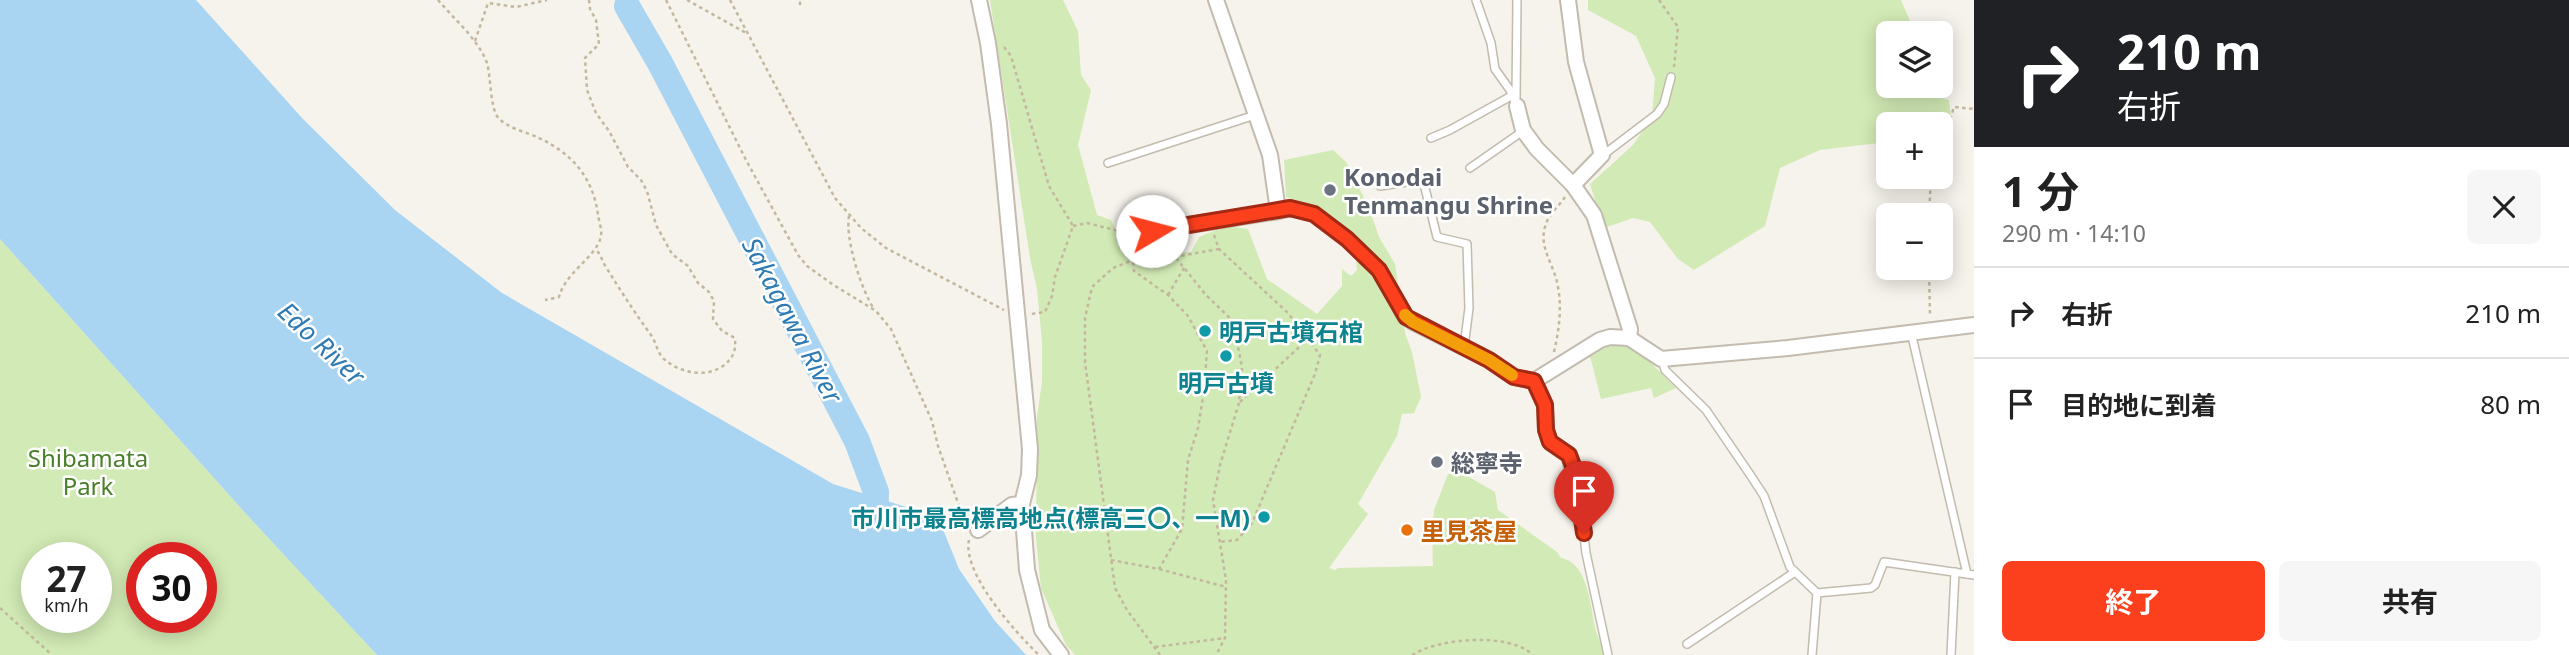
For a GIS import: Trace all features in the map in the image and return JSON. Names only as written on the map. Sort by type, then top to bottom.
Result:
[{"type":"street","points":[[979,0],[999,124],[1030,449],[1029,475],[1022,504],[1027,570],[1042,630],[1061,655]]},
{"type":"street","points":[[1216,0],[1270,155],[1278,211]]},
{"type":"street","points":[[1568,0],[1576,62],[1602,155],[1573,185]]},
{"type":"street","points":[[1515,100],[1523,130],[1537,149],[1573,185],[1594,215],[1630,329],[1629,338]]},
{"type":"street","points":[[1152,231],[1290,208],[1303,211],[1325,221],[1379,270],[1406,317],[1514,377],[1534,381],[1600,340],[1610,337],[1629,338],[1661,359],[1788,348],[1974,325]]},
{"type":"street","points":[[1534,381],[1545,405],[1546,430],[1550,442],[1569,455],[1579,494]]},
{"type":"street","points":[[974,532],[1012,505],[1022,504]]},
{"type":"lane","points":[[1476,0],[1491,43],[1496,69],[1515,100]]},
{"type":"lane","points":[[1515,100],[1517,0]]},
{"type":"lane","points":[[1602,155],[1657,114],[1664,104],[1671,78]]},
{"type":"lane","points":[[1431,138],[1515,100]]},
{"type":"lane","points":[[1108,163],[1255,115]]},
{"type":"lane","points":[[1470,168],[1523,130]]},
{"type":"lane","points":[[1380,186],[1420,180],[1425,188],[1437,237],[1467,244],[1469,308],[1464,347]]},
{"type":"lane","points":[[1661,359],[1665,370],[1706,410],[1764,496],[1784,553],[1795,572],[1817,593],[1871,588],[1875,585],[1884,562],[1970,574],[1911,332]]},
{"type":"lane","points":[[1579,494],[1586,553],[1608,655]]},
{"type":"lane","points":[[1687,644],[1795,572]]},
{"type":"lane","points":[[1951,655],[1955,572]]},
{"type":"lane","points":[[1812,655],[1817,593]]},
{"type":"path","points":[[438,0],[475,42],[485,59],[492,80],[497,116],[569,156],[581,168],[596,198],[601,235],[595,249],[562,286],[559,296],[545,300]]},
{"type":"path","points":[[475,42],[488,1],[516,7],[547,0]]},
{"type":"path","points":[[589,0],[596,20],[599,44],[585,58],[590,100],[628,167],[641,180],[647,191],[656,225],[672,254],[688,266],[698,283],[709,292],[714,302],[713,319],[722,331],[735,338],[736,347],[732,359],[715,372],[690,372],[663,358],[653,337],[605,266],[601,254],[595,249]]},
{"type":"path","points":[[666,0],[746,160],[798,255],[807,266],[884,318],[891,329],[933,421],[938,446],[967,530],[974,532],[968,555],[975,574],[1010,623],[1038,655]]},
{"type":"path","points":[[687,0],[749,35]]},
{"type":"path","points":[[730,0],[830,188],[861,228],[886,248],[1007,312]]},
{"type":"path","points":[[800,0],[800,5]]},
{"type":"path","points":[[1659,0],[1678,26],[1671,78]]},
{"type":"path","points":[[1004,47],[1011,56],[1049,186],[1073,226]]},
{"type":"path","points":[[1952,112],[1954,107],[1974,109]]},
{"type":"path","points":[[1549,372],[1559,329],[1561,305],[1558,282],[1543,244],[1546,224],[1573,185]]},
{"type":"path","points":[[849,214],[846,230],[860,279],[876,312]]},
{"type":"path","points":[[1210,222],[1219,249],[1288,313],[1320,355],[1315,374],[1252,523],[1237,540],[1218,542]]},
{"type":"path","points":[[1073,226],[1087,223],[1129,234],[1134,271],[1168,295],[1188,316],[1207,351],[1198,428],[1188,460],[1182,529],[1159,569]]},
{"type":"path","points":[[1028,314],[1045,312],[1073,226]]},
{"type":"path","points":[[1160,655],[1127,610],[1115,587],[1085,362],[1085,318],[1092,288],[1113,268],[1133,260],[1175,257],[1219,249]]},
{"type":"path","points":[[1175,257],[1206,295],[1233,321],[1242,366],[1239,403],[1220,465],[1213,500],[1226,587],[1226,638],[1216,655]]},
{"type":"path","points":[[1168,295],[1185,268]]},
{"type":"path","points":[[1929,280],[1930,330]]},
{"type":"path","points":[[1239,403],[1309,338]]},
{"type":"path","points":[[1111,560],[1159,569],[1226,587]]},
{"type":"path","points":[[0,608],[52,655]]},
{"type":"path","points":[[1156,647],[1226,638]]},
{"type":"path","points":[[1412,655],[1460,640],[1495,641],[1527,649],[1533,655]]},
{"type":"green space","points":[[990,0],[1063,0],[1078,31],[1081,75],[1091,90],[1078,145],[1097,215],[1111,220],[1126,251],[1146,254],[1191,252],[1199,237],[1226,226],[1248,229],[1267,279],[1317,314],[1342,286],[1342,269],[1351,276],[1357,270],[1353,232],[1321,211],[1286,197],[1284,160],[1333,150],[1347,163],[1369,208],[1379,237],[1395,264],[1405,333],[1412,352],[1421,397],[1414,413],[1402,414],[1397,436],[1358,504],[1368,514],[1329,568],[1335,570],[1433,566],[1434,510],[1448,474],[1464,474],[1495,492],[1498,510],[1578,569],[1587,589],[1597,634],[1606,655],[1075,655],[1066,645],[1041,588],[1036,538],[1037,416],[1042,382],[1042,342],[1037,289]]},
{"type":"green space","points":[[1588,0],[1901,0],[1910,21],[1876,21],[1876,98],[1943,98],[1949,100],[1950,112],[1876,112],[1876,143],[1820,150],[1780,168],[1765,226],[1694,270],[1678,259],[1650,222],[1633,218],[1604,228],[1590,184],[1633,145],[1652,117],[1655,78],[1636,36],[1588,10]]},
{"type":"green space","name":"Shibamata Park","points":[[0,239],[248,516],[377,655],[0,655]]},
{"type":"green space","points":[[1607,344],[1629,347],[1646,358],[1676,388],[1654,398],[1651,388],[1601,399],[1589,352]]},
{"type":"water","name":"Edo River","points":[[0,0],[196,0],[303,119],[395,210],[502,293],[833,484],[938,517],[959,569],[995,621],[1026,655],[377,655],[248,516],[0,239]]},
{"type":"waterway","name":"Sakagawa River","points":[[627,6],[660,63],[857,441],[876,492],[875,531]]},
{"type":"slow traffic","points":[[1405,315],[1413,322],[1489,360],[1512,375]]},
{"type":"place","name":"Konodai Tenmangu Shrine","points":[[1330,190]]},
{"type":"place","name":"明戸古墳石棺","points":[[1205,331]]},
{"type":"place","name":"明戸古墳","points":[[1226,356]]},
{"type":"place","name":"総寧寺","points":[[1437,462]]},
{"type":"place","name":"市川市最高標高地点(標高三〇、一M)","points":[[1264,517]]},
{"type":"place","name":"里見茶屋","points":[[1407,530]]},
{"type":"route","points":[[1152,231],[1290,208],[1314,214],[1325,221],[1379,270],[1406,317],[1489,360],[1514,377],[1534,381],[1545,405],[1546,430],[1550,442],[1569,455],[1575,471],[1584,533]]}]
